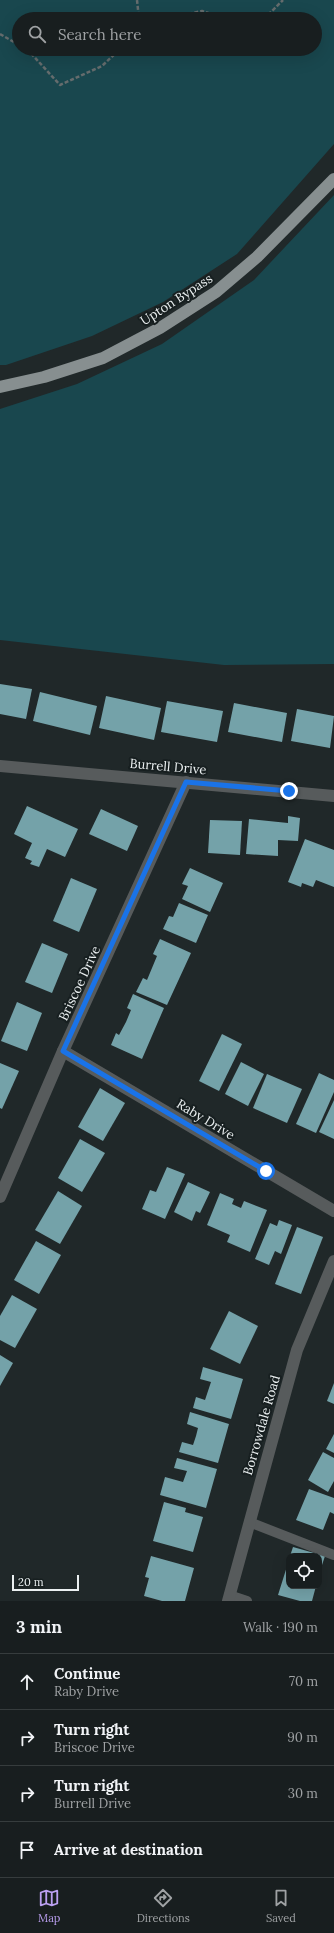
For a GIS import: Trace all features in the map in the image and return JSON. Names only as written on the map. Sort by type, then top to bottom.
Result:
[{"type":"main road","name":"Upton Bypass","points":[[0,387],[44,377],[103,358],[160,328],[216,292],[257,257],[334,179]]},
{"type":"street","name":"Burrell Drive","points":[[0,766],[334,796]]},
{"type":"street","name":"Briscoe Drive","points":[[0,1197],[63,1051],[186,782]]},
{"type":"street","name":"Raby Drive","points":[[63,1051],[334,1211]]},
{"type":"street","name":"Borrowdale Road","points":[[228,1598],[296,1350],[334,1261]]},
{"type":"lane","points":[[249,1522],[334,1555]]},
{"type":"lane","points":[[228,1598],[247,1601]]},
{"type":"path","points":[[137,0],[138,12]]},
{"type":"path","points":[[270,12],[283,0]]},
{"type":"path","points":[[0,34],[12,41]]},
{"type":"path","points":[[33,56],[60,85],[102,66],[113,56]]},
{"type":"shaded area","points":[[0,0],[334,0],[334,144],[237,254],[163,302],[92,336],[6,365],[0,365]]},
{"type":"shaded area","points":[[334,195],[334,664],[224,665],[0,640],[0,409],[77,384],[162,344],[254,280]]},
{"type":"building","points":[[0,684],[32,689],[26,719],[0,714]]},
{"type":"building","points":[[40,692],[97,706],[90,735],[33,721]]},
{"type":"building","points":[[106,696],[161,708],[154,740],[99,728]]},
{"type":"building","points":[[167,701],[223,711],[217,742],[161,732]]},
{"type":"building","points":[[234,703],[287,713],[282,742],[228,732]]},
{"type":"building","points":[[297,709],[334,716],[330,748],[291,741]]},
{"type":"building","points":[[27,806],[78,829],[65,857],[47,849],[39,867],[30,864],[32,861],[25,858],[32,843],[14,834]]},
{"type":"building","points":[[101,809],[138,826],[127,851],[89,834]]},
{"type":"building","points":[[288,816],[300,818],[298,841],[278,840],[278,856],[246,854],[249,819],[288,823]]},
{"type":"building","points":[[210,820],[242,821],[240,855],[208,853]]},
{"type":"building","points":[[305,839],[334,850],[334,887],[316,880],[313,887],[302,883],[301,887],[288,882]]},
{"type":"building","points":[[190,868],[223,883],[210,912],[182,899],[188,886],[182,884]]},
{"type":"building","points":[[71,878],[97,889],[79,932],[53,921]]},
{"type":"building","points":[[179,903],[208,915],[196,943],[163,929],[169,916],[173,917]]},
{"type":"building","points":[[160,939],[191,953],[167,1005],[136,992],[143,978],[147,980],[157,956],[153,954]]},
{"type":"building","points":[[42,943],[68,954],[52,993],[25,982]]},
{"type":"building","points":[[133,994],[164,1008],[142,1059],[111,1045],[116,1033],[119,1035],[126,1022],[131,1010],[127,1008]]},
{"type":"building","points":[[17,1002],[42,1013],[27,1051],[1,1041]]},
{"type":"building","points":[[222,1034],[242,1044],[219,1091],[199,1081]]},
{"type":"building","points":[[241,1062],[264,1074],[248,1106],[225,1094]]},
{"type":"building","points":[[0,1063],[19,1071],[2,1109],[0,1108]]},
{"type":"building","points":[[319,1073],[334,1080],[334,1092],[316,1133],[296,1124]]},
{"type":"building","points":[[267,1074],[302,1089],[287,1123],[253,1108]]},
{"type":"building","points":[[100,1088],[125,1103],[103,1141],[78,1127]]},
{"type":"building","points":[[334,1100],[334,1139],[319,1132]]},
{"type":"building","points":[[80,1139],[105,1153],[82,1192],[58,1178]]},
{"type":"building","points":[[167,1167],[185,1174],[165,1219],[142,1209],[150,1190],[156,1192]]},
{"type":"building","points":[[188,1182],[210,1192],[200,1213],[196,1211],[192,1221],[174,1212]]},
{"type":"building","points":[[58,1191],[82,1206],[60,1244],[35,1230]]},
{"type":"building","points":[[220,1193],[234,1199],[232,1204],[241,1208],[244,1201],[267,1210],[250,1252],[227,1242],[230,1235],[207,1225]]},
{"type":"building","points":[[279,1220],[292,1225],[281,1254],[275,1251],[269,1265],[255,1259],[270,1223],[277,1226]]},
{"type":"building","points":[[297,1227],[323,1237],[301,1294],[275,1284]]},
{"type":"building","points":[[36,1241],[61,1255],[39,1294],[14,1280]]},
{"type":"building","points":[[12,1295],[37,1309],[15,1348],[0,1340],[0,1316]]},
{"type":"building","points":[[229,1311],[258,1326],[240,1364],[210,1349]]},
{"type":"building","points":[[0,1355],[13,1363],[0,1386]]},
{"type":"building","points":[[203,1367],[243,1379],[231,1419],[193,1408],[196,1397],[205,1400],[211,1382],[200,1379]]},
{"type":"building","points":[[334,1383],[334,1404],[327,1401]]},
{"type":"building","points":[[190,1412],[229,1424],[218,1463],[179,1452],[182,1442],[193,1445],[196,1436],[198,1428],[187,1424]]},
{"type":"building","points":[[334,1434],[334,1453],[326,1449]]},
{"type":"building","points":[[323,1452],[334,1458],[334,1481],[328,1492],[308,1480]]},
{"type":"building","points":[[177,1458],[217,1469],[206,1508],[160,1495],[165,1477],[183,1482],[187,1471],[174,1468]]},
{"type":"building","points":[[309,1489],[334,1498],[334,1514],[330,1512],[323,1530],[296,1520]]},
{"type":"building","points":[[164,1502],[186,1508],[185,1512],[203,1517],[193,1552],[153,1541]]},
{"type":"building","points":[[293,1547],[314,1553],[291,1553]]},
{"type":"building","points":[[322,1555],[325,1556],[322,1565]]},
{"type":"building","points":[[151,1556],[194,1568],[185,1601],[162,1601],[144,1596],[149,1578],[145,1577]]},
{"type":"building","points":[[286,1570],[286,1589],[315,1589],[312,1601],[300,1601],[278,1595]]},
{"type":"route","points":[[266,1171],[63,1051],[186,782],[289,791]]}]
